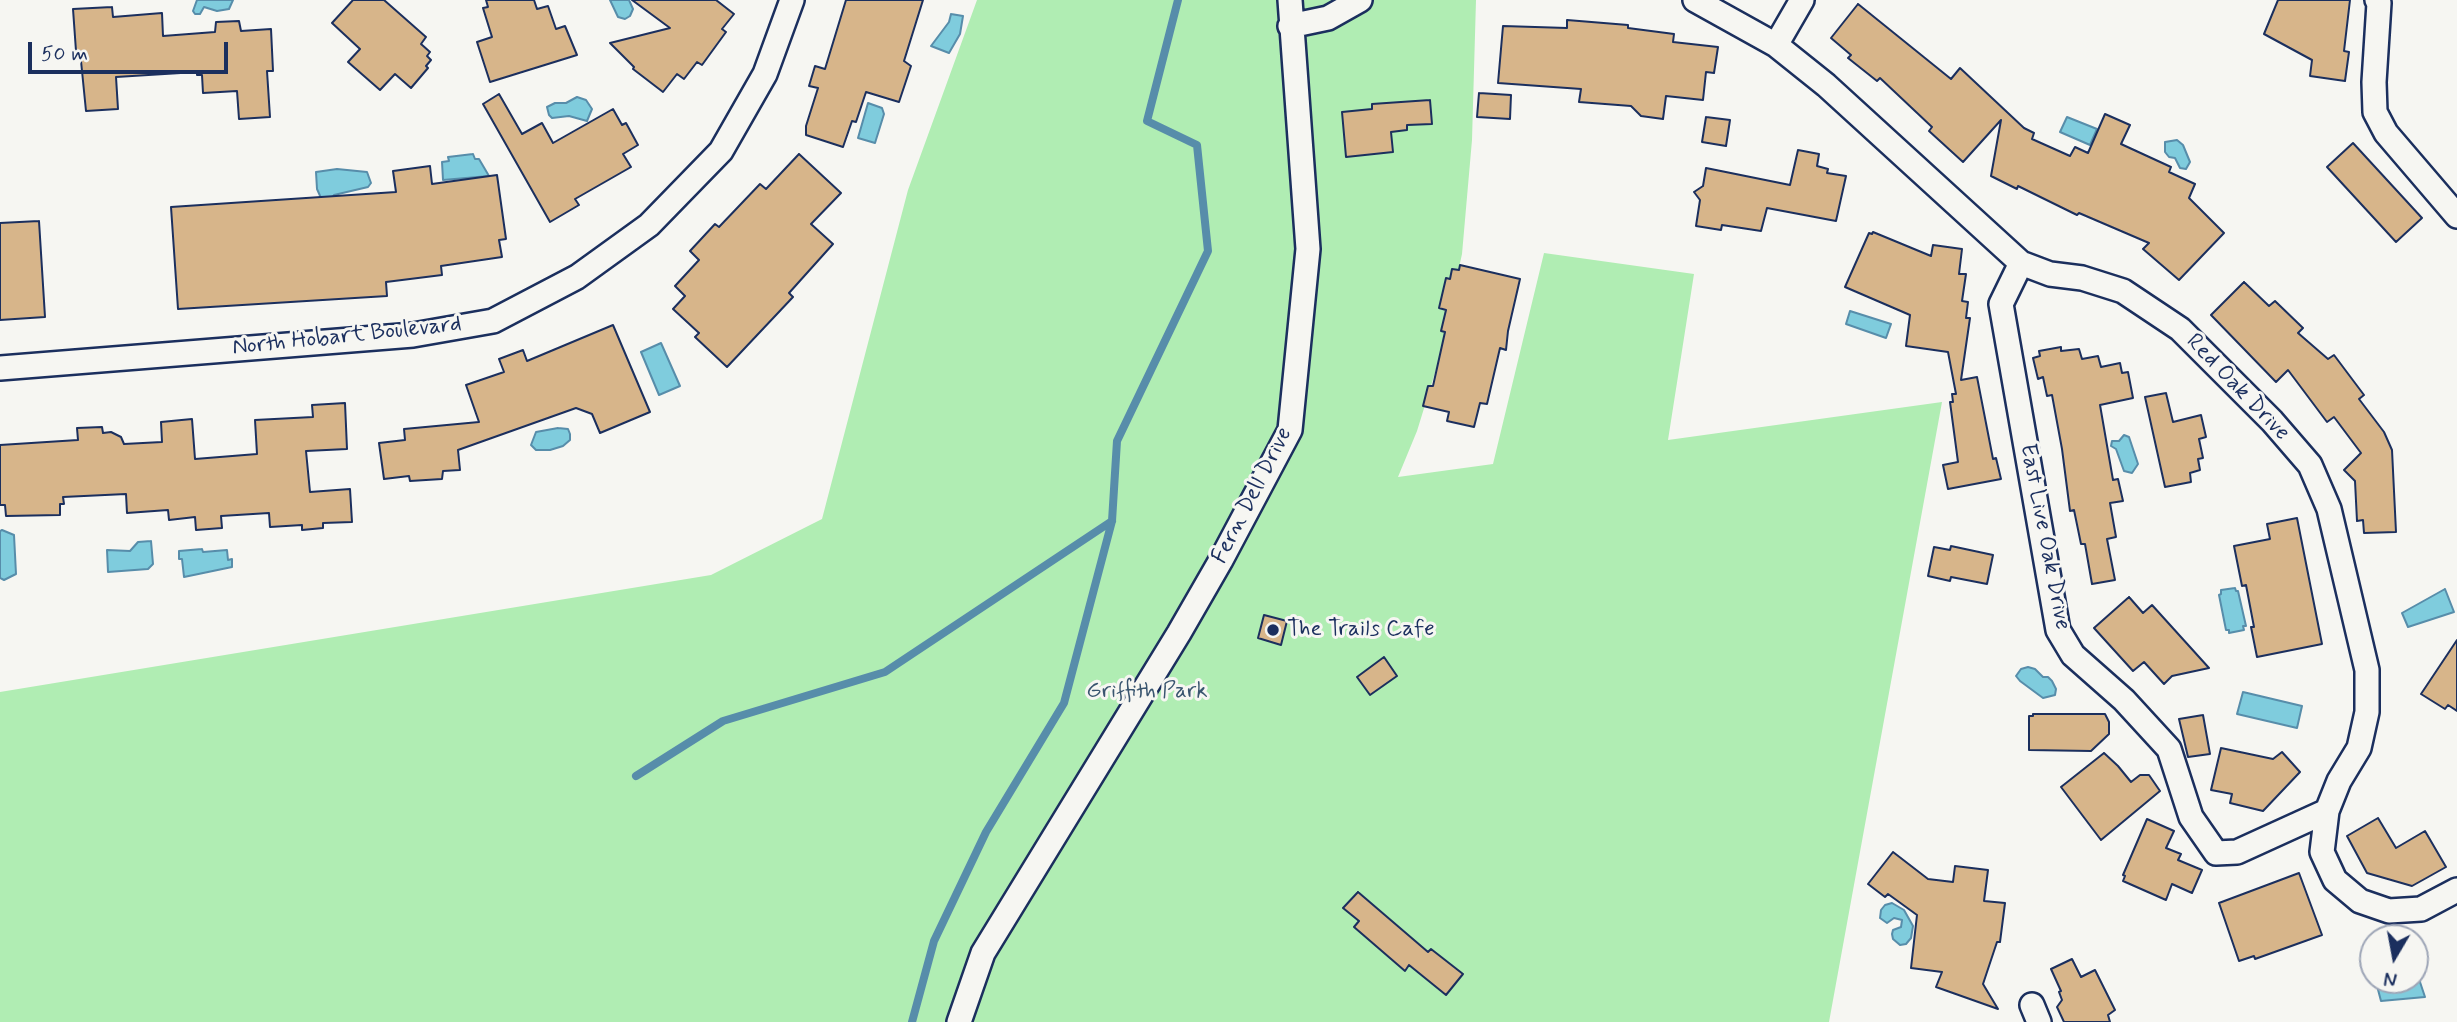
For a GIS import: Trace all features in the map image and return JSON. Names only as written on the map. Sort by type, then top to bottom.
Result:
[{"type":"street","name":"North Hobart Boulevard","points":[[0,368],[413,335],[493,321],[577,277],[649,225],[721,151],[765,74],[792,0]]},
{"type":"street","name":"Fern Dell Drive","points":[[959,1022],[983,953],[1179,633],[1221,561],[1290,430],[1308,249],[1290,0]]},
{"type":"street","points":[[1290,26],[1328,18],[1360,0]]},
{"type":"street","name":"Red Oak Drive","points":[[1695,0],[1776,46],[1826,85],[2021,263],[2050,274],[2082,278],[2123,291],[2180,329],[2272,421],[2310,465],[2329,509],[2367,670],[2367,712],[2358,748],[2339,781],[2327,811],[2322,852],[2335,880],[2360,901],[2389,911],[2421,909],[2457,890]]},
{"type":"street","points":[[1776,46],[1802,0]]},
{"type":"street","points":[[2378,0],[2375,112],[2386,133],[2457,216]]},
{"type":"street","name":"East Live Oak Drive","points":[[2021,263],[2001,304],[2058,629],[2073,655],[2124,700],[2169,749],[2191,817],[2216,853],[2237,852],[2327,811]]},
{"type":"green space","name":"Griffith Park","points":[[977,0],[1476,0],[1472,140],[1462,254],[1438,363],[1417,431],[1398,477],[1493,464],[1544,253],[1694,274],[1668,440],[1942,402],[1829,1022],[0,1022],[0,692],[711,575],[822,519],[908,190]]},
{"type":"water","points":[[197,0],[233,0],[229,9],[217,11],[204,7],[200,14],[195,14],[193,11]]},
{"type":"water","points":[[610,0],[629,0],[633,9],[630,16],[625,19],[618,17]]},
{"type":"water","points":[[951,14],[963,16],[960,34],[949,53],[931,46],[949,22]]},
{"type":"water","points":[[577,97],[586,100],[592,109],[587,121],[569,116],[552,118],[549,115],[547,107],[555,103],[566,103]]},
{"type":"water","points":[[868,103],[882,108],[884,114],[875,143],[858,138]]},
{"type":"water","points":[[2067,117],[2097,129],[2090,145],[2060,132]]},
{"type":"water","points":[[2177,140],[2183,145],[2190,162],[2186,169],[2180,168],[2175,158],[2169,157],[2165,152],[2165,142]]},
{"type":"water","points":[[473,154],[489,176],[443,180],[442,162],[449,161],[448,157]]},
{"type":"water","points":[[337,169],[367,172],[371,183],[368,187],[334,195],[332,198],[321,198],[317,189],[316,172]]},
{"type":"water","points":[[1850,311],[1891,324],[1886,338],[1846,324]]},
{"type":"water","points":[[661,343],[680,386],[659,395],[641,352]]},
{"type":"water","points":[[568,429],[570,434],[570,440],[563,446],[536,450],[531,445],[536,432]]},
{"type":"water","points":[[2124,435],[2129,437],[2138,464],[2132,473],[2124,471],[2116,449],[2111,446],[2112,441],[2119,441]]},
{"type":"water","points":[[2,530],[14,535],[16,574],[4,580],[0,578]]},
{"type":"water","points":[[151,541],[153,564],[148,569],[108,572],[107,550],[130,551],[138,542]]},
{"type":"water","points":[[202,549],[203,552],[227,550],[228,560],[232,559],[232,567],[184,577],[179,551]]},
{"type":"water","points":[[2235,588],[2246,626],[2243,626],[2244,630],[2229,633],[2229,630],[2226,630],[2219,595],[2221,590]]},
{"type":"water","points":[[2445,589],[2454,612],[2408,627],[2402,613]]},
{"type":"water","points":[[2028,667],[2052,681],[2056,689],[2055,695],[2043,698],[2020,681],[2016,676],[2021,669]]},
{"type":"water","points":[[2243,692],[2302,706],[2297,728],[2237,714]]},
{"type":"water","points":[[1892,903],[1904,910],[1913,926],[1911,938],[1906,944],[1900,945],[1893,939],[1892,934],[1893,930],[1901,927],[1902,920],[1894,918],[1887,923],[1880,918],[1885,905]]},
{"type":"water","points":[[2379,994],[2424,994],[2425,997],[2381,1001]]},
{"type":"building","points":[[353,0],[384,0],[426,37],[421,44],[430,52],[427,56],[431,60],[426,66],[428,68],[411,88],[395,74],[380,90],[348,62],[360,49],[332,23]]},
{"type":"building","points":[[486,0],[534,0],[537,9],[548,6],[556,29],[565,26],[577,55],[490,82],[477,42],[492,37],[483,8],[488,7]]},
{"type":"building","points":[[632,0],[716,0],[734,14],[722,29],[726,32],[702,65],[697,62],[684,79],[677,74],[663,92],[633,69],[610,43],[670,28]]},
{"type":"building","points":[[846,0],[923,0],[904,61],[911,66],[899,102],[866,92],[856,122],[852,121],[843,147],[806,135],[806,126],[818,88],[809,86],[815,66],[825,69]]},
{"type":"building","points":[[2278,0],[2350,0],[2344,51],[2349,52],[2345,81],[2310,76],[2312,60],[2264,34]]},
{"type":"building","points":[[1858,4],[1951,79],[1960,68],[2024,128],[2034,133],[2032,139],[2070,156],[2075,147],[2088,153],[2105,114],[2130,125],[2121,144],[2171,167],[2169,172],[2195,184],[2189,198],[2224,233],[2179,280],[2143,249],[2149,243],[2079,213],[2077,215],[1991,176],[2001,120],[1963,162],[1929,131],[1932,127],[1880,78],[1877,81],[1848,58],[1851,55],[1831,38]]},
{"type":"building","points":[[112,7],[113,17],[162,13],[163,36],[215,32],[216,22],[239,21],[241,31],[271,29],[273,71],[267,71],[270,117],[239,119],[237,91],[203,93],[202,75],[197,75],[197,72],[116,77],[118,109],[86,111],[80,51],[76,51],[73,9]]},
{"type":"building","points":[[1567,20],[1628,25],[1628,28],[1674,34],[1673,42],[1718,47],[1714,73],[1706,72],[1703,100],[1666,96],[1663,119],[1641,116],[1631,106],[1579,102],[1581,89],[1498,83],[1503,26],[1567,28]]},
{"type":"building","points":[[1479,93],[1511,95],[1510,119],[1477,117]]},
{"type":"building","points":[[499,94],[522,134],[542,123],[553,143],[613,109],[622,125],[626,123],[638,145],[623,154],[631,167],[575,199],[579,205],[550,222],[483,104]]},
{"type":"building","points":[[1430,100],[1432,124],[1407,125],[1407,130],[1391,132],[1393,152],[1346,157],[1342,112],[1372,109],[1372,104]]},
{"type":"building","points":[[1706,117],[1730,120],[1726,146],[1702,142]]},
{"type":"building","points":[[2353,143],[2422,218],[2396,242],[2327,167]]},
{"type":"building","points":[[1798,150],[1819,154],[1817,166],[1828,169],[1827,173],[1846,176],[1836,221],[1767,208],[1761,231],[1722,225],[1721,230],[1696,226],[1700,200],[1694,192],[1703,186],[1706,168],[1790,185]]},
{"type":"building","points":[[799,154],[841,193],[811,224],[833,244],[789,293],[793,297],[727,367],[695,337],[699,333],[673,309],[685,296],[675,286],[699,260],[690,251],[715,224],[719,227],[760,184],[766,189]]},
{"type":"building","points":[[430,166],[432,184],[497,175],[506,239],[499,240],[502,257],[441,266],[442,275],[386,282],[387,296],[178,309],[171,207],[396,192],[393,171]]},
{"type":"building","points":[[39,221],[45,317],[0,320],[0,223]]},
{"type":"building","points":[[1873,232],[1931,256],[1933,245],[1962,249],[1959,274],[1966,274],[1962,301],[1968,302],[1966,318],[1970,318],[1961,380],[1977,377],[1993,459],[1996,458],[2001,479],[1948,489],[1943,465],[1958,462],[1950,402],[1953,402],[1952,394],[1956,394],[1948,352],[1906,346],[1910,315],[1845,287],[1869,233]]},
{"type":"building","points":[[1460,265],[1520,279],[1506,350],[1500,348],[1487,404],[1480,403],[1474,427],[1447,421],[1449,412],[1423,406],[1428,386],[1433,386],[1445,332],[1441,331],[1446,310],[1439,308],[1446,278],[1450,279],[1452,269],[1459,270]]},
{"type":"building","points":[[2244,282],[2269,306],[2275,301],[2303,328],[2298,333],[2328,359],[2334,355],[2364,395],[2359,399],[2384,432],[2392,450],[2396,532],[2364,533],[2363,520],[2357,521],[2355,481],[2344,470],[2361,453],[2334,417],[2327,422],[2288,370],[2276,382],[2211,315]]},
{"type":"building","points":[[613,325],[650,412],[600,433],[592,414],[576,408],[458,450],[460,470],[443,471],[442,479],[410,481],[409,476],[384,479],[379,443],[405,440],[404,429],[479,422],[466,385],[504,372],[499,359],[523,350],[527,361]]},
{"type":"building","points":[[2061,347],[2061,351],[2079,349],[2082,359],[2098,356],[2101,367],[2120,363],[2122,373],[2128,372],[2133,398],[2100,405],[2113,480],[2118,479],[2123,501],[2110,503],[2116,537],[2107,539],[2115,580],[2092,584],[2085,544],[2081,544],[2074,510],[2070,511],[2052,395],[2047,396],[2043,377],[2038,379],[2033,358],[2040,356],[2039,351]]},
{"type":"building","points":[[2166,393],[2173,422],[2201,415],[2206,437],[2199,439],[2203,458],[2198,459],[2200,470],[2190,473],[2191,482],[2165,487],[2145,397]]},
{"type":"building","points":[[345,403],[347,449],[306,451],[310,492],[350,489],[352,522],[323,523],[323,528],[302,530],[302,525],[270,527],[269,513],[221,516],[222,528],[196,530],[195,517],[169,520],[168,510],[127,513],[126,494],[63,497],[64,504],[60,504],[60,515],[6,516],[5,505],[0,505],[0,445],[78,440],[77,428],[102,427],[103,433],[111,432],[121,437],[124,444],[162,442],[161,422],[192,419],[195,459],[257,454],[255,420],[313,417],[312,405]]},
{"type":"building","points":[[2297,518],[2322,644],[2257,657],[2246,585],[2242,586],[2234,546],[2270,539],[2267,524]]},
{"type":"building","points":[[1951,546],[1993,555],[1987,584],[1928,576],[1934,547],[1950,550]]},
{"type":"building","points":[[2129,597],[2143,613],[2152,605],[2209,668],[2172,676],[2164,684],[2144,662],[2133,671],[2094,628]]},
{"type":"building","name":"The Trails Cafe","points":[[1264,615],[1287,621],[1281,645],[1258,638]]},
{"type":"building","points":[[2457,640],[2457,711],[2448,705],[2445,709],[2421,694]]},
{"type":"building","points":[[1384,657],[1397,676],[1370,695],[1357,677]]},
{"type":"building","points":[[2105,714],[2109,722],[2109,734],[2091,751],[2029,750],[2029,716]]},
{"type":"building","points":[[2203,715],[2210,754],[2188,757],[2179,719]]},
{"type":"building","points":[[2221,748],[2273,759],[2282,752],[2300,772],[2263,811],[2230,803],[2232,794],[2211,790]]},
{"type":"building","points":[[2104,753],[2131,782],[2140,775],[2149,775],[2160,791],[2101,840],[2061,787]]},
{"type":"building","points":[[2378,818],[2396,848],[2425,831],[2446,867],[2412,886],[2367,873],[2347,836]]},
{"type":"building","points":[[2147,819],[2174,831],[2166,848],[2181,854],[2178,860],[2202,870],[2192,893],[2172,884],[2166,900],[2123,881],[2123,875]]},
{"type":"building","points":[[1893,852],[1928,879],[1953,882],[1955,866],[1988,870],[1984,901],[2005,903],[2000,942],[1997,942],[1983,984],[1998,1009],[1936,987],[1942,972],[1911,968],[1917,915],[1888,894],[1885,897],[1868,884]]},
{"type":"building","points":[[2299,873],[2322,935],[2255,959],[2254,956],[2239,961],[2219,903]]},
{"type":"building","points":[[1358,892],[1428,952],[1431,949],[1463,974],[1446,995],[1409,965],[1405,971],[1354,927],[1359,921],[1343,908]]},
{"type":"building","points":[[2072,959],[2081,977],[2095,970],[2115,1010],[2108,1015],[2110,1022],[2064,1022],[2057,1007],[2062,1000],[2061,991],[2051,969]]},
{"type":"waterway","points":[[912,1022],[934,941],[986,832],[1064,703],[1112,521],[1117,441],[1208,251],[1197,145],[1147,121],[1178,0]]},
{"type":"waterway","points":[[636,776],[723,721],[885,672],[1112,521]]},
{"type":"place","name":"The Trails Cafe","points":[[1273,630]]}]
